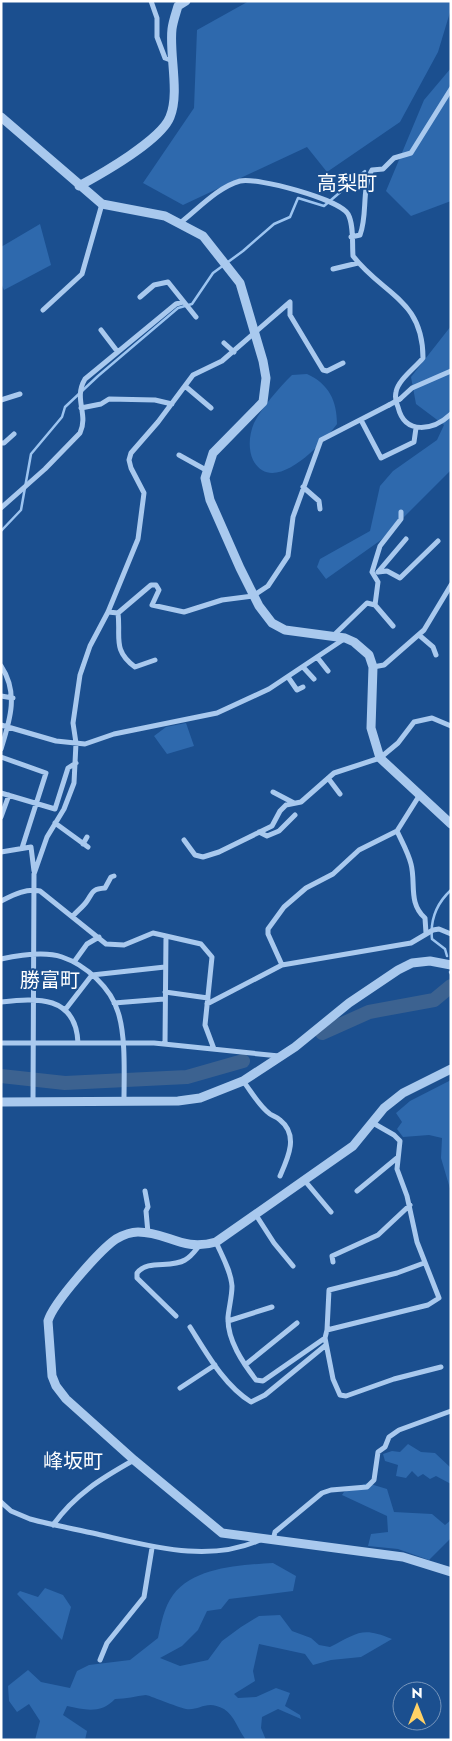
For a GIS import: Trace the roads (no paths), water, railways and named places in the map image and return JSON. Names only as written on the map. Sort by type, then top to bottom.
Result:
[{"type":"street","points":[[151,1],[157,18],[157,37],[165,58],[173,61]]},
{"type":"street","points":[[79,186],[105,171],[155,136],[170,117],[174,90],[172,29],[178,6],[186,1]]},
{"type":"street","points":[[351,237],[360,235],[365,222],[368,176],[372,170],[383,169],[394,158],[411,153],[451,89]]},
{"type":"street","points":[[1,117],[102,204],[165,216],[203,236],[240,283],[266,378],[262,402],[213,453],[205,478],[210,500],[254,596],[272,623],[285,630],[344,638],[362,648],[369,655],[373,667],[371,728],[380,758],[451,824]]},
{"type":"street","points":[[180,223],[228,186],[241,181],[253,180],[279,186],[338,205],[347,213],[350,221],[352,256],[405,305],[417,323],[423,339],[423,358],[398,385],[395,397],[399,412],[406,422],[416,428],[428,428],[438,424],[451,414]]},
{"type":"street","points":[[43,310],[82,274],[102,204]]},
{"type":"street","points":[[333,269],[358,263]]},
{"type":"street","points":[[140,297],[154,285],[168,282],[196,317]]},
{"type":"street","points":[[1,508],[46,469],[80,433],[82,427],[78,394],[85,379],[176,304],[183,302]]},
{"type":"street","points":[[34,874],[74,783],[76,743],[73,723],[77,687],[90,646],[108,612],[138,539],[141,526],[144,493],[129,460],[131,453],[199,371],[222,361],[234,352],[290,302],[290,315],[323,370],[327,371],[343,364]]},
{"type":"street","points":[[101,330],[117,351]]},
{"type":"street","points":[[224,343],[234,352]]},
{"type":"street","points":[[108,612],[118,613],[151,585],[156,584],[159,590],[152,605],[184,612],[222,600],[254,596],[276,577],[288,556],[293,517],[321,440],[389,405],[412,388],[451,371]]},
{"type":"street","points":[[185,386],[211,408]]},
{"type":"street","points":[[1,400],[20,394]]},
{"type":"street","points":[[81,408],[101,404],[109,399],[155,400],[172,404]]},
{"type":"street","points":[[361,420],[381,458],[414,442],[416,428]]},
{"type":"street","points":[[1,443],[4,443],[14,434]]},
{"type":"street","points":[[179,455],[206,470]]},
{"type":"street","points":[[303,488],[319,501],[320,509]]},
{"type":"street","points":[[401,512],[401,519],[380,546],[372,572],[377,574],[387,571],[400,578],[438,541]]},
{"type":"street","points":[[375,604],[378,582],[377,574],[406,538]]},
{"type":"street","points":[[373,667],[384,665],[419,635],[430,622],[451,585]]},
{"type":"street","points":[[333,636],[367,603],[375,604],[393,626]]},
{"type":"street","points":[[118,613],[118,646],[130,663],[135,667],[155,660]]},
{"type":"street","points":[[419,635],[433,647],[436,655]]},
{"type":"street","points":[[1,725],[56,741],[85,744],[114,734],[217,713],[251,699],[288,677],[344,638]]},
{"type":"street","points":[[318,657],[328,671]]},
{"type":"street","points":[[1,666],[10,684],[13,709],[2,747]]},
{"type":"street","points":[[303,667],[314,680]]},
{"type":"street","points":[[288,677],[297,690],[303,687]]},
{"type":"street","points":[[1,696],[12,698]]},
{"type":"street","points":[[184,840],[195,855],[203,857],[219,852],[272,826],[286,804],[301,802],[334,774],[380,758],[398,743],[414,722],[432,718],[451,726]]},
{"type":"street","points":[[1,757],[46,773],[38,804],[22,848]]},
{"type":"street","points":[[1,792],[55,809],[68,768],[76,764]]},
{"type":"street","points":[[328,778],[340,794]]},
{"type":"street","points":[[273,792],[294,803]]},
{"type":"street","points":[[1,817],[10,795]]},
{"type":"street","points":[[282,966],[268,934],[268,929],[284,907],[306,888],[333,874],[359,850],[397,831],[419,796]]},
{"type":"street","points":[[259,832],[267,836],[279,831],[295,815]]},
{"type":"street","points":[[55,823],[85,845],[87,837]]},
{"type":"street","points":[[397,831],[412,865],[412,890],[418,912],[425,918],[426,933]]},
{"type":"street","points":[[1,852],[31,847],[34,874],[32,889],[34,954],[33,1102]]},
{"type":"street","points":[[72,916],[87,901],[90,893],[95,889],[105,888],[111,876],[114,876]]},
{"type":"street","points":[[1,901],[32,889],[48,896],[106,944],[124,945],[153,933],[201,944],[208,950],[212,963],[205,1025],[214,1049]]},
{"type":"street","points":[[165,992],[208,1001],[282,966],[411,942],[433,930],[439,929],[451,934]]},
{"type":"street","points":[[165,1044],[166,936]]},
{"type":"street","points":[[74,962],[87,944],[99,937]]},
{"type":"street","points":[[1,959],[34,954],[62,956],[92,975],[106,990],[118,1012],[122,1043],[124,1100]]},
{"type":"street","points":[[1,1102],[178,1101],[200,1098],[243,1080],[295,1047],[349,1003],[398,970],[412,963],[430,961],[451,965]]},
{"type":"street","points":[[65,1010],[92,975],[165,967]]},
{"type":"street","points":[[1,1002],[34,998],[55,1003],[65,1010],[76,1027],[78,1043]]},
{"type":"street","points":[[114,1003],[164,998]]},
{"type":"street","points":[[1,1043],[165,1044],[279,1056]]},
{"type":"street","points":[[451,1069],[403,1094],[384,1108],[353,1146],[216,1242],[199,1246],[180,1244],[148,1233],[128,1233],[116,1239],[66,1293],[50,1313],[48,1321],[50,1363],[56,1386],[66,1399],[134,1460],[222,1533],[403,1557],[451,1572]]},
{"type":"street","points":[[243,1080],[269,1114],[280,1119],[286,1126],[292,1140],[291,1150],[280,1176]]},
{"type":"street","points":[[327,1330],[428,1305],[439,1298],[417,1242],[410,1205],[397,1169],[400,1141],[397,1137],[373,1123]]},
{"type":"street","points":[[357,1191],[398,1158]]},
{"type":"street","points":[[305,1181],[331,1212]]},
{"type":"street","points":[[144,1191],[148,1207],[146,1211],[148,1233]]},
{"type":"street","points":[[333,1262],[332,1256],[378,1235],[410,1205]]},
{"type":"street","points":[[256,1215],[274,1243],[294,1266]]},
{"type":"street","points":[[216,1242],[229,1274],[232,1287],[228,1321],[231,1335],[245,1365],[256,1380],[263,1381],[324,1338],[327,1330],[329,1290],[397,1273],[424,1263]]},
{"type":"street","points":[[176,1316],[137,1278],[136,1273],[140,1268],[147,1266],[184,1262],[199,1246]]},
{"type":"street","points":[[228,1321],[272,1307]]},
{"type":"street","points":[[245,1365],[296,1323]]},
{"type":"street","points":[[190,1327],[215,1365],[239,1394],[251,1402],[265,1396],[326,1345]]},
{"type":"street","points":[[324,1338],[335,1387],[340,1395],[346,1396],[441,1367]]},
{"type":"street","points":[[190,1391],[183,1387],[215,1365]]},
{"type":"street","points":[[273,1540],[276,1532],[322,1493],[331,1490],[367,1487],[374,1480],[378,1452],[399,1430],[451,1411]]},
{"type":"street","points":[[53,1525],[78,1496],[94,1483],[134,1460]]},
{"type":"street","points":[[1,1502],[11,1511],[30,1520],[152,1548],[216,1551],[243,1547],[263,1539]]},
{"type":"street","points":[[100,1660],[107,1643],[144,1597],[152,1548]]},
{"type":"waterway","points":[[1,531],[21,510],[31,454],[62,417],[65,407],[98,376],[178,308],[192,304],[213,273],[243,251],[274,224],[290,217],[298,198],[324,206],[365,171]]},
{"type":"waterway","points":[[447,956],[445,949],[432,939],[432,925],[438,906],[451,890]]},
{"type":"waterway","points":[[322,1033],[369,1012],[434,1000],[451,986]]},
{"type":"waterway","points":[[1,1076],[65,1083],[187,1077],[243,1061]]},
{"type":"district","name":"高梨町","points":[[347,183]]},
{"type":"district","name":"勝富町","points":[[50,980]]},
{"type":"district","name":"峰坂町","points":[[73,1461]]}]
